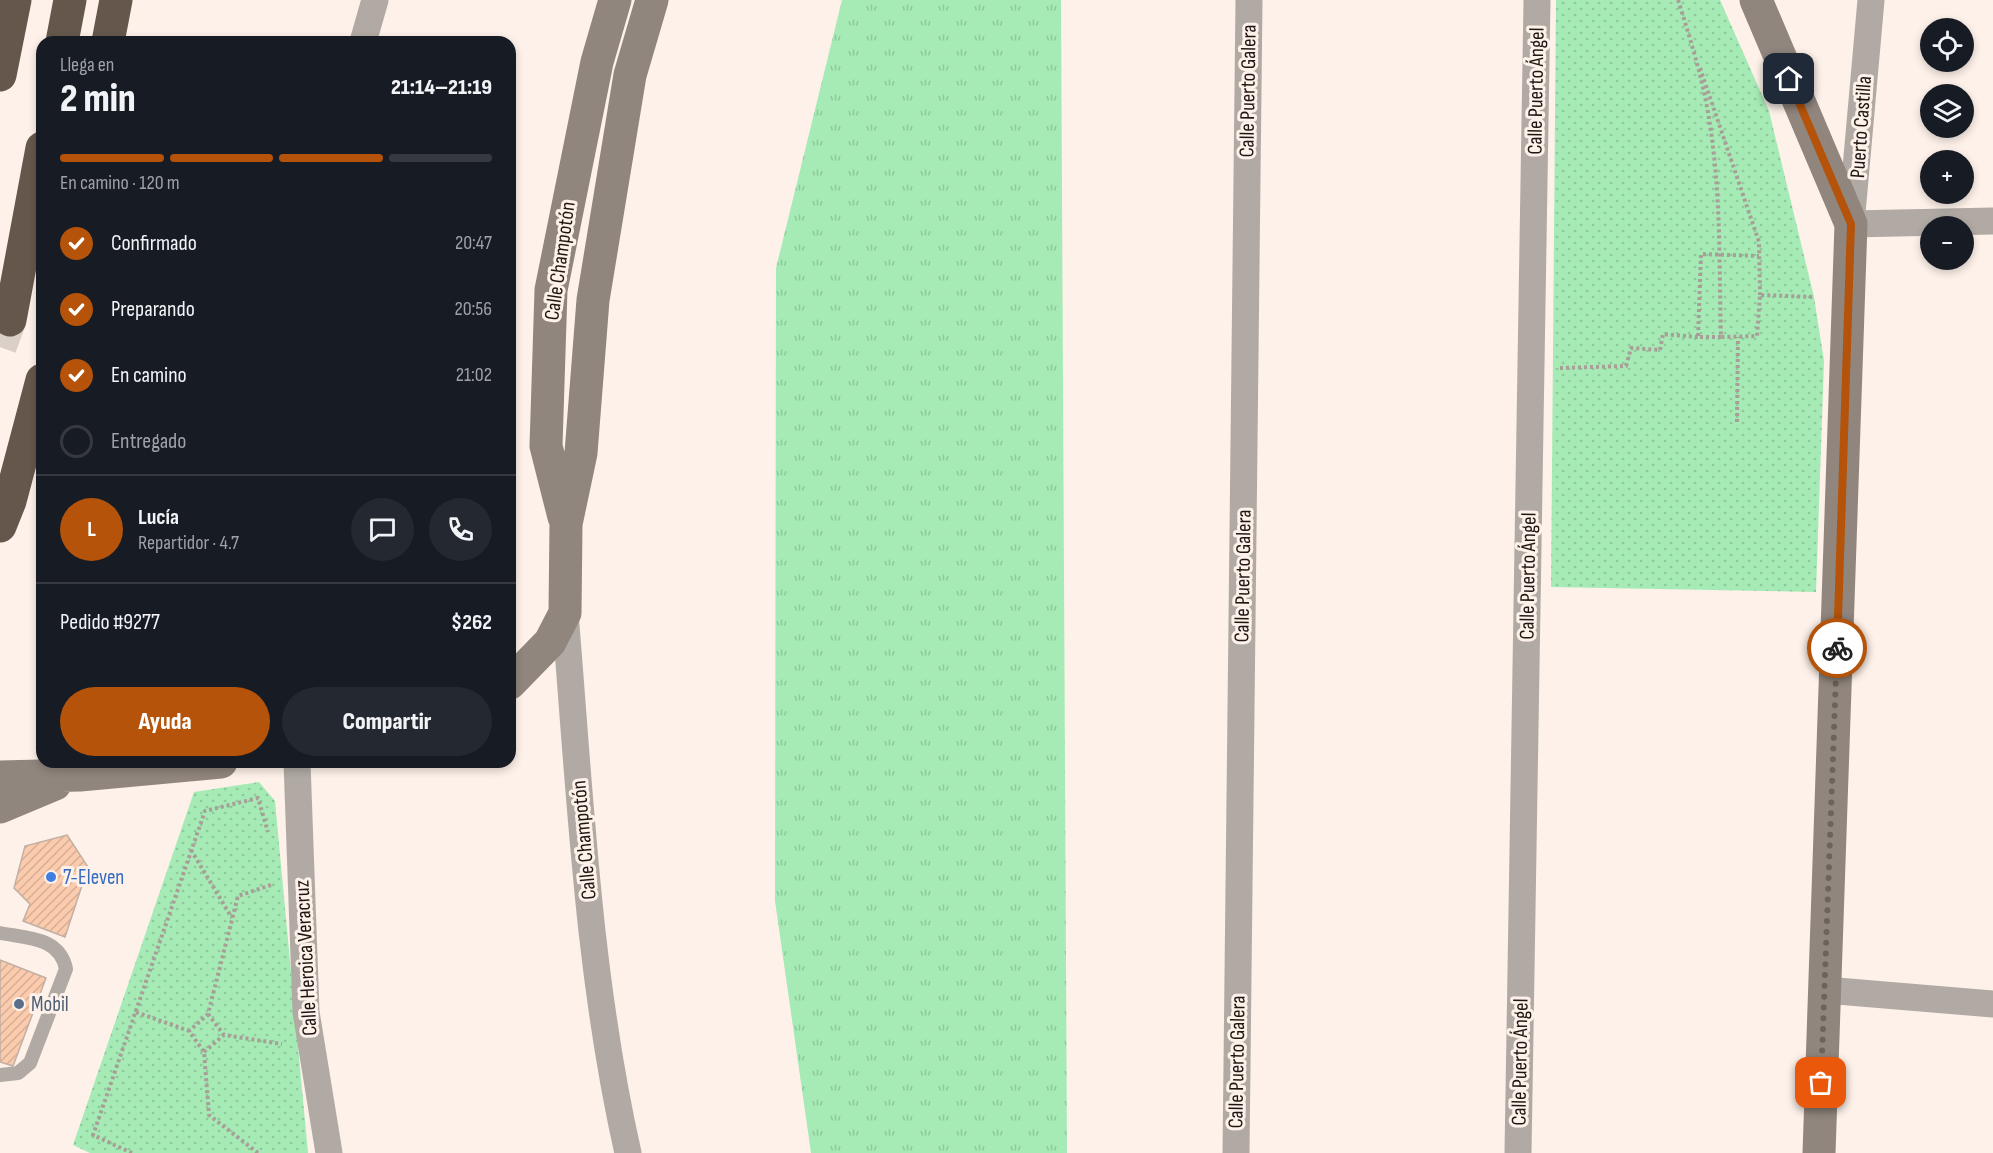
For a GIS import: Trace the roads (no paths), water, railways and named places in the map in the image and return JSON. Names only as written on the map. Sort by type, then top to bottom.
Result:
[{"type":"highway","points":[[0,75],[15,0]]},
{"type":"highway","points":[[63,36],[70,0]]},
{"type":"highway","points":[[109,36],[116,0]]},
{"type":"highway","points":[[10,320],[36,180]]},
{"type":"highway","points":[[0,526],[10,501],[36,403]]},
{"type":"street","points":[[365,36],[375,0]]},
{"type":"street","name":"Calle Champotón","points":[[566,525],[546,446],[551,290],[594,73],[615,0]]},
{"type":"street","name":"Calle Champotón","points":[[628,1153],[616,1097],[594,964],[565,613],[566,525],[581,453],[593,300],[610,181],[630,75],[652,0]]},
{"type":"street","name":"Calle Puerto Galera","points":[[1236,1153],[1249,0]]},
{"type":"street","name":"Calle Puerto Ángel","points":[[1518,1153],[1537,0]]},
{"type":"street","points":[[1756,0],[1851,224],[1993,221]]},
{"type":"street","name":"Puerto Castilla","points":[[1819,1153],[1851,224],[1857,187],[1871,0]]},
{"type":"street","points":[[516,677],[550,642],[565,613]]},
{"type":"street","points":[[0,777],[80,775],[156,768]]},
{"type":"street","name":"Calle Heroica Veracruz","points":[[297,768],[306,1012],[329,1153]]},
{"type":"street","points":[[0,807],[80,775]]},
{"type":"street","points":[[1825,990],[1993,1004]]},
{"type":"lane","points":[[0,933],[47,942],[64,958],[66,969],[34,1033],[30,1063],[18,1073],[0,1075]]},
{"type":"tunnel","points":[[0,347],[10,320]]},
{"type":"place","name":"7-Eleven","points":[[51,877]]},
{"type":"place","name":"Mobil","points":[[19,1004]]}]
